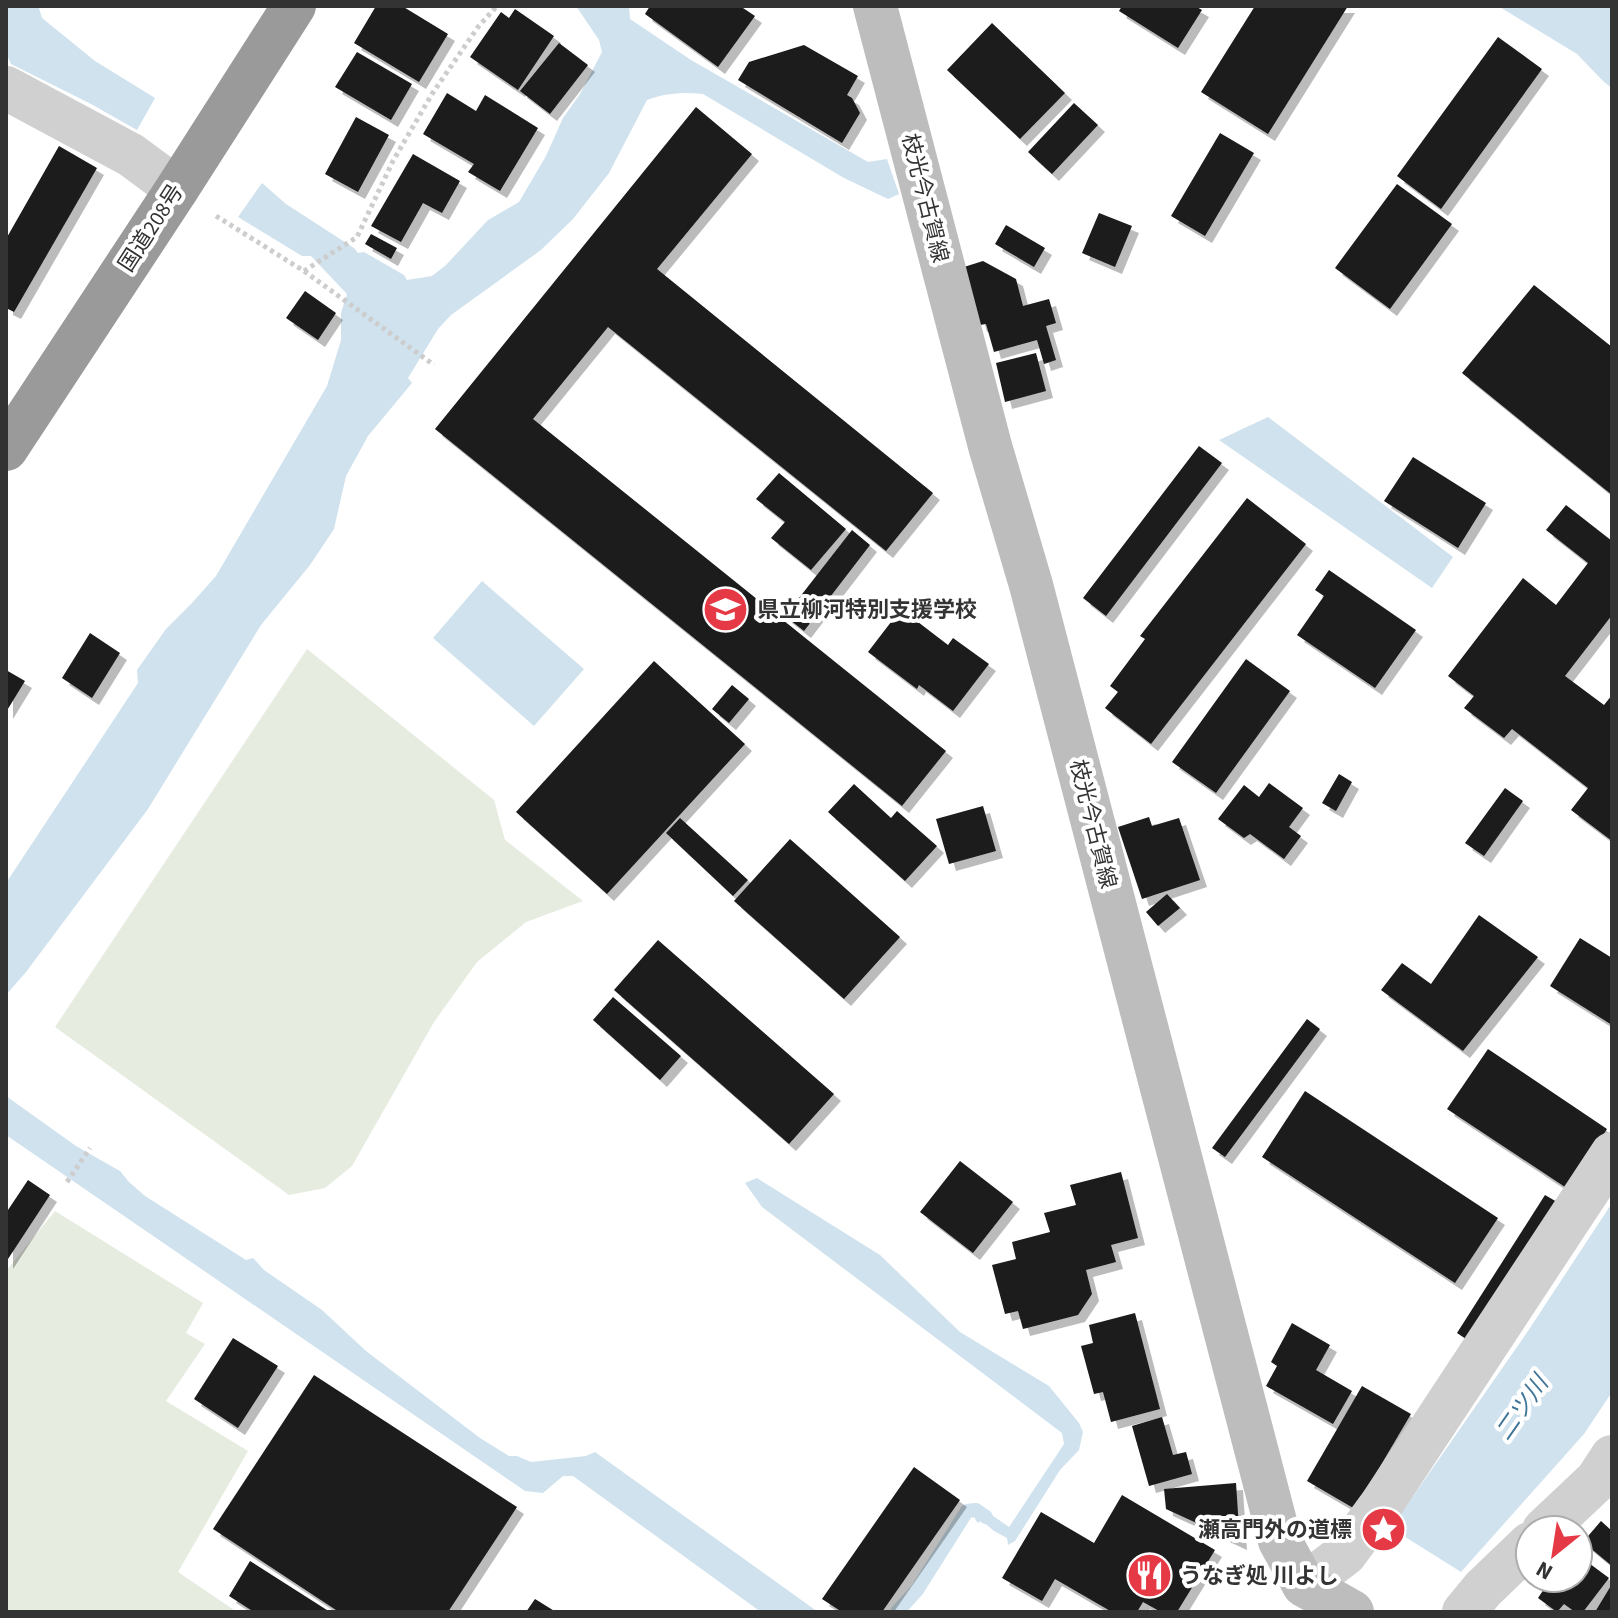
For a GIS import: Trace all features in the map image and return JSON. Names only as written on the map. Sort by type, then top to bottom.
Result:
[{"type":"highway","name":"国道208号","points":[[6,449],[294,6]]},
{"type":"main road","name":"枝光今古賀線","points":[[875,6],[990,446],[1031,585],[1293,1598]]},
{"type":"main road","points":[[1293,1598],[1352,1612]]},
{"type":"street","points":[[6,88],[131,155],[179,186]]},
{"type":"street","points":[[1293,1598],[1345,1554],[1381,1505],[1612,1154]]},
{"type":"street","points":[[1561,1514],[1597,1480],[1612,1457]]},
{"type":"street","points":[[1464,1612],[1514,1559]]},
{"type":"path","points":[[304,271],[357,237],[393,161],[432,94],[478,27],[497,6]]},
{"type":"path","points":[[216,216],[304,271],[434,365]]},
{"type":"path","points":[[67,1182],[90,1148]]},
{"type":"shaded area","points":[[307,649],[494,800],[505,840],[583,901],[526,922],[477,962],[434,1022],[352,1166],[325,1188],[289,1195],[55,1027]]},
{"type":"shaded area","points":[[55,1211],[203,1303],[186,1333],[205,1344],[166,1401],[248,1451],[178,1572],[237,1612],[6,1612],[6,1271]]},
{"type":"water","points":[[6,6],[39,8],[42,18],[95,61],[155,98],[137,130],[11,64],[6,53]]},
{"type":"water","points":[[576,6],[629,6],[630,19],[691,60],[868,162],[887,159],[899,194],[888,199],[844,178],[703,94],[675,94],[647,100],[609,173],[573,219],[541,250],[451,315],[438,329],[408,378],[412,383],[368,436],[346,476],[334,529],[310,565],[261,625],[148,809],[6,995],[6,883],[138,683],[137,670],[166,629],[216,576],[327,386],[341,340],[341,313],[347,294],[311,256],[302,256],[238,217],[262,183],[286,204],[358,253],[364,252],[404,275],[407,280],[432,276],[488,220],[519,202],[546,156],[563,118],[580,94],[602,52],[599,40]]},
{"type":"water","points":[[1498,6],[1612,6],[1612,88],[1577,54]]},
{"type":"water","points":[[1268,417],[1453,557],[1432,588],[1219,440]]},
{"type":"water","points":[[482,581],[584,669],[534,726],[433,638]]},
{"type":"water","points":[[6,1096],[76,1146],[120,1171],[145,1196],[246,1260],[253,1258],[264,1270],[322,1310],[366,1351],[480,1438],[509,1456],[531,1462],[586,1456],[595,1452],[818,1612],[761,1612],[573,1476],[563,1476],[543,1493],[525,1491],[6,1135]]},
{"type":"water","points":[[757,1178],[880,1255],[960,1332],[1049,1386],[1079,1423],[1083,1432],[1079,1450],[1060,1470],[1015,1541],[1008,1545],[1007,1538],[981,1520],[978,1523],[971,1513],[976,1504],[1009,1527],[1064,1444],[1062,1433],[762,1207],[745,1183]]},
{"type":"water","name":"二ツ川","points":[[1612,1203],[1612,1392],[1584,1434],[1461,1572],[1391,1528],[1528,1331]]},
{"type":"building","points":[[376,6],[402,6],[448,34],[419,82],[354,43]]},
{"type":"building","points":[[650,6],[740,6],[755,16],[718,67],[645,14]]},
{"type":"building","points":[[1122,6],[1195,6],[1202,10],[1178,48],[1119,11]]},
{"type":"building","points":[[1255,6],[1348,6],[1268,134],[1201,92]]},
{"type":"building","points":[[515,9],[554,36],[518,90],[470,57],[501,12],[509,18]]},
{"type":"building","points":[[992,23],[1065,93],[1020,139],[947,70]]},
{"type":"building","points":[[1498,37],[1542,69],[1441,209],[1397,176]]},
{"type":"building","points":[[559,43],[588,65],[550,114],[520,91]]},
{"type":"building","points":[[804,45],[858,76],[847,95],[860,113],[842,143],[738,80],[749,62]]},
{"type":"building","points":[[357,52],[412,84],[391,120],[335,87]]},
{"type":"building","points":[[447,93],[476,111],[485,95],[538,128],[500,191],[468,172],[474,164],[423,134]]},
{"type":"building","points":[[1074,103],[1098,125],[1052,174],[1028,152]]},
{"type":"building","points":[[696,107],[752,154],[657,269],[933,493],[886,551],[608,327],[533,419],[946,751],[902,806],[435,429]]},
{"type":"building","points":[[356,117],[389,135],[358,192],[325,174]]},
{"type":"building","points":[[1220,133],[1254,153],[1205,236],[1171,216]]},
{"type":"building","points":[[59,146],[97,168],[14,312],[6,308],[6,239]]},
{"type":"building","points":[[413,154],[460,181],[442,213],[423,203],[401,242],[371,226]]},
{"type":"building","points":[[1397,184],[1452,224],[1390,309],[1335,268]]},
{"type":"building","points":[[1099,213],[1132,226],[1115,267],[1082,253]]},
{"type":"building","points":[[1006,225],[1045,248],[1034,267],[995,244]]},
{"type":"building","points":[[371,234],[397,248],[391,259],[365,244]]},
{"type":"building","points":[[983,261],[1016,279],[1023,306],[1049,299],[1056,323],[1046,326],[1056,360],[1044,364],[1037,340],[994,352],[986,324],[980,325],[964,267]]},
{"type":"building","points":[[1534,285],[1612,347],[1612,495],[1462,373]]},
{"type":"building","points":[[305,291],[336,313],[318,340],[286,318]]},
{"type":"building","points":[[1036,353],[1046,391],[1005,402],[996,363]]},
{"type":"building","points":[[1199,446],[1222,463],[1106,616],[1083,598]]},
{"type":"building","points":[[1413,457],[1486,503],[1458,548],[1384,501]]},
{"type":"building","points":[[779,473],[846,529],[811,570],[771,538],[785,522],[756,499]]},
{"type":"building","points":[[1247,498],[1306,544],[1151,744],[1105,708],[1118,692],[1110,686],[1145,639],[1140,636]]},
{"type":"building","points":[[1566,505],[1612,541],[1612,615],[1565,676],[1604,705],[1612,695],[1612,841],[1571,810],[1588,788],[1512,729],[1504,738],[1464,708],[1474,696],[1448,676],[1523,578],[1556,605],[1588,563],[1546,530]]},
{"type":"building","points":[[852,530],[870,545],[804,631],[785,616]]},
{"type":"building","points":[[1329,570],[1416,630],[1375,688],[1297,635],[1324,596],[1315,590]]},
{"type":"building","points":[[901,609],[948,645],[953,638],[989,664],[953,711],[919,685],[917,689],[868,652]]},
{"type":"building","points":[[90,633],[120,653],[92,698],[62,678]]},
{"type":"building","points":[[1246,659],[1290,691],[1216,793],[1172,762]]},
{"type":"building","points":[[654,661],[745,744],[607,894],[516,812]]},
{"type":"building","points":[[6,670],[25,681],[6,712]]},
{"type":"building","points":[[732,685],[749,699],[729,723],[712,709]]},
{"type":"building","points":[[1339,774],[1352,782],[1336,811],[1322,803]]},
{"type":"building","points":[[1269,783],[1303,808],[1289,827],[1301,836],[1284,859],[1250,834],[1244,838],[1218,819],[1244,785],[1259,797]]},
{"type":"building","points":[[854,784],[891,818],[897,811],[937,846],[905,881],[828,812]]},
{"type":"building","points":[[1505,788],[1523,801],[1484,856],[1465,843]]},
{"type":"building","points":[[983,806],[996,851],[949,864],[936,819]]},
{"type":"building","points":[[1149,817],[1152,826],[1179,818],[1200,880],[1142,899],[1118,827]]},
{"type":"building","points":[[680,818],[748,880],[733,896],[666,833]]},
{"type":"building","points":[[790,839],[900,937],[844,999],[734,901]]},
{"type":"building","points":[[1167,894],[1180,908],[1158,926],[1146,912]]},
{"type":"building","points":[[1479,915],[1538,957],[1463,1051],[1381,990],[1402,963],[1431,984]]},
{"type":"building","points":[[1580,938],[1612,958],[1612,1025],[1550,986]]},
{"type":"building","points":[[658,940],[834,1094],[789,1144],[614,990]]},
{"type":"building","points":[[613,997],[681,1056],[660,1080],[593,1020]]},
{"type":"building","points":[[1307,1019],[1320,1029],[1225,1157],[1212,1148]]},
{"type":"building","points":[[1488,1049],[1607,1129],[1568,1189],[1447,1109]]},
{"type":"building","points":[[1305,1091],[1498,1218],[1455,1283],[1262,1157]]},
{"type":"building","points":[[960,1161],[1013,1202],[973,1253],[920,1212]]},
{"type":"building","points":[[1121,1172],[1138,1238],[1111,1245],[1116,1262],[1086,1270],[1092,1294],[1078,1315],[1023,1329],[1018,1311],[1005,1314],[992,1265],[1016,1259],[1012,1242],[1050,1232],[1044,1213],[1076,1205],[1070,1185]]},
{"type":"building","points":[[28,1180],[50,1195],[6,1262],[6,1213]]},
{"type":"building","points":[[1545,1195],[1557,1202],[1469,1341],[1457,1333]]},
{"type":"building","points":[[1135,1313],[1160,1409],[1111,1422],[1103,1392],[1094,1394],[1081,1346],[1093,1343],[1089,1325]]},
{"type":"building","points":[[1292,1323],[1330,1345],[1316,1370],[1352,1391],[1333,1424],[1266,1386],[1277,1366],[1271,1362]]},
{"type":"building","points":[[233,1338],[278,1366],[238,1428],[194,1399]]},
{"type":"building","points":[[314,1375],[517,1507],[448,1612],[339,1612],[213,1529]]},
{"type":"building","points":[[1362,1386],[1411,1414],[1355,1509],[1307,1481]]},
{"type":"building","points":[[1162,1417],[1173,1455],[1186,1452],[1192,1474],[1149,1486],[1132,1426]]},
{"type":"building","points":[[914,1467],[960,1500],[882,1612],[842,1612],[822,1599]]},
{"type":"building","points":[[1236,1483],[1240,1543],[1166,1509],[1164,1489]]},
{"type":"building","points":[[1122,1495],[1215,1550],[1177,1612],[1161,1612],[1143,1602],[1137,1612],[1112,1612],[1055,1579],[1042,1601],[1002,1578],[1041,1512],[1094,1543]]},
{"type":"building","points":[[1601,1521],[1612,1531],[1612,1566],[1594,1551],[1594,1529]]},
{"type":"building","points":[[250,1561],[330,1612],[254,1612],[229,1596]]},
{"type":"building","points":[[1594,1567],[1609,1578],[1583,1612],[1575,1612],[1564,1604],[1557,1612],[1538,1598],[1541,1594],[1594,1594]]},
{"type":"building","points":[[1612,1584],[1612,1612],[1595,1612]]},
{"type":"building","points":[[535,1599],[556,1612],[526,1612]]},
{"type":"waterway","points":[[897,1612],[917,1590],[967,1511],[976,1510],[986,1517]]},
{"type":"place","name":"県立柳河特別支援学校","points":[[726,610]]},
{"type":"place","name":"瀬高門外の道標","points":[[1383,1530]]},
{"type":"place","name":"うなぎ処 川よし","points":[[1149,1576]]}]
